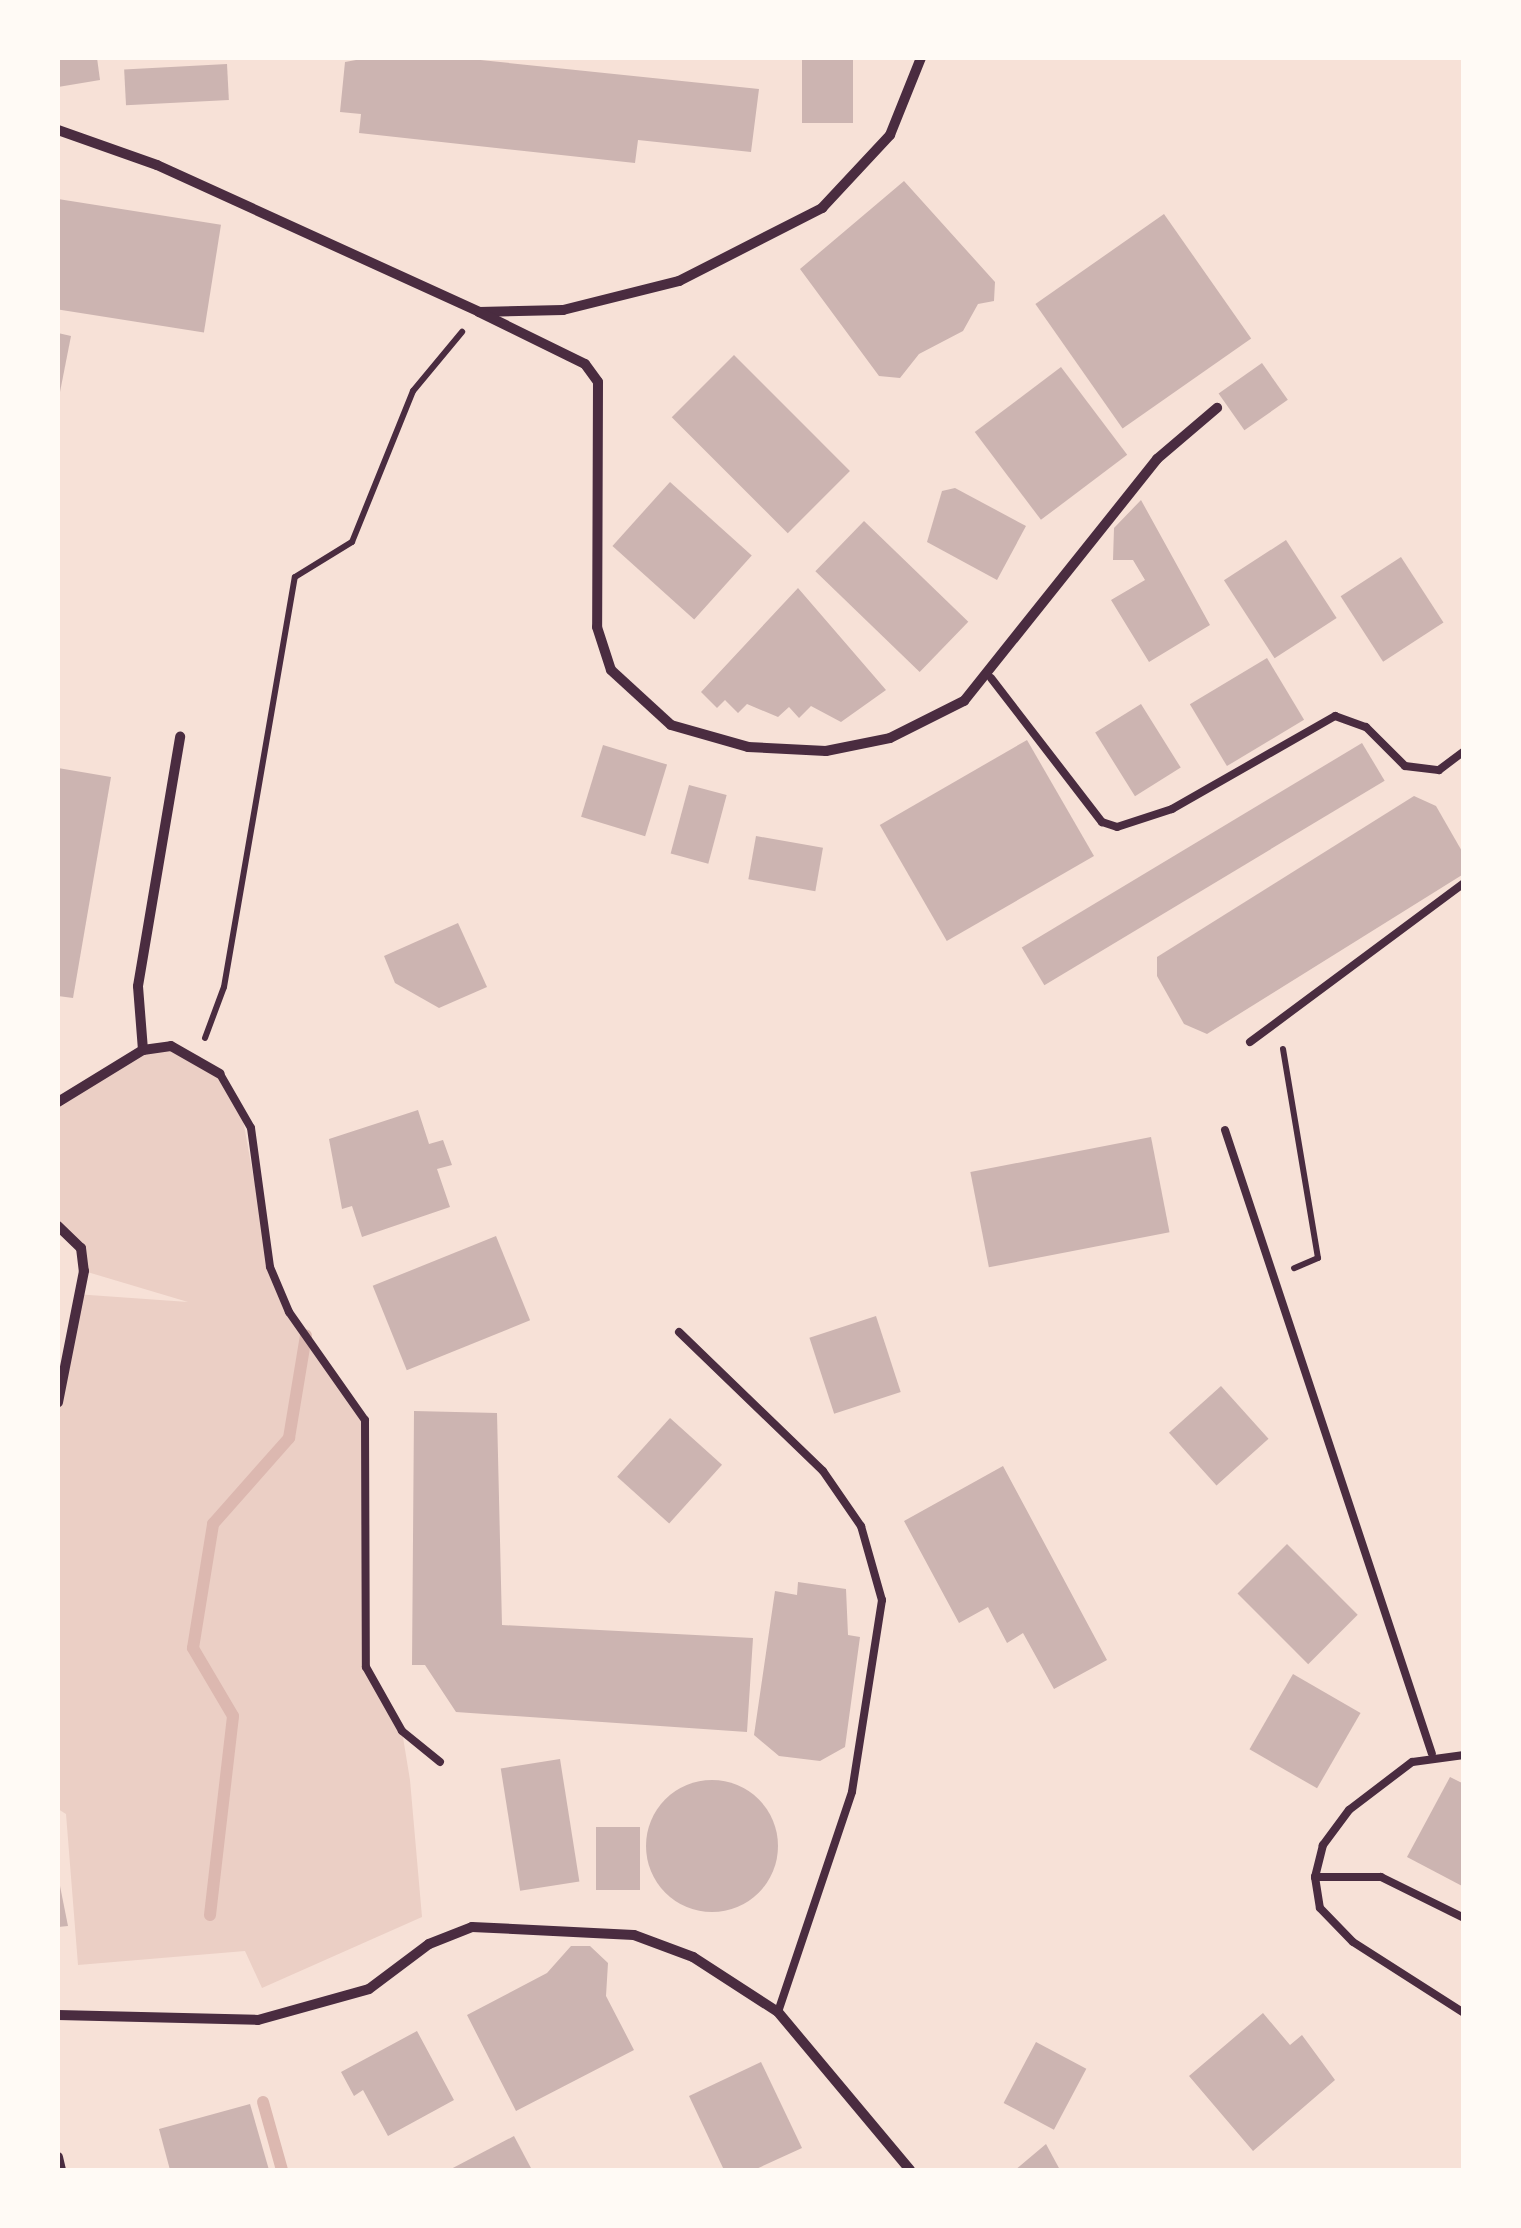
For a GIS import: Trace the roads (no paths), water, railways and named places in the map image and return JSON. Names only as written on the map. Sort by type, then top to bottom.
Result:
[{"type":"street","points":[[479,312],[563,310],[646,291],[822,208],[890,135],[921,58]]},
{"type":"street","points":[[58,130],[157,165],[585,364],[598,382],[597,627],[611,670],[636,701],[709,740],[826,751],[890,738],[991,678],[1156,460],[1217,408]]},
{"type":"street","points":[[143,1050],[138,986],[180,738]]},
{"type":"street","points":[[58,1102],[143,1050],[199,1056],[220,1074]]},
{"type":"street","points":[[58,1226],[81,1248],[84,1271],[58,1402]]},
{"type":"street","points":[[58,2015],[258,2020],[370,1990],[448,1935],[506,1925],[634,1935],[694,1957],[778,2012],[910,2170]]},
{"type":"street","points":[[58,2157],[60,2170]]},
{"type":"lane","points":[[991,678],[1102,822],[1116,827],[1172,809],[1335,716],[1366,726],[1405,766],[1439,770],[1464,751]]},
{"type":"lane","points":[[1250,1042],[1464,884]]},
{"type":"lane","points":[[220,1074],[250,1128],[270,1268],[289,1312],[365,1420],[366,1667],[402,1732],[440,1762]]},
{"type":"lane","points":[[1225,1130],[1432,1754]]},
{"type":"lane","points":[[679,1332],[823,1471],[861,1526],[882,1600],[852,1792],[778,2012]]},
{"type":"lane","points":[[1464,1755],[1432,1754],[1349,1810],[1322,1846],[1315,1877],[1320,1908],[1353,1942],[1464,2012]]},
{"type":"lane","points":[[1315,1877],[1381,1877],[1464,1918]]},
{"type":"waterway","points":[[210,1915],[233,1716],[193,1648],[213,1524],[289,1438],[306,1335]]},
{"type":"waterway","points":[[263,2102],[282,2170]]}]
